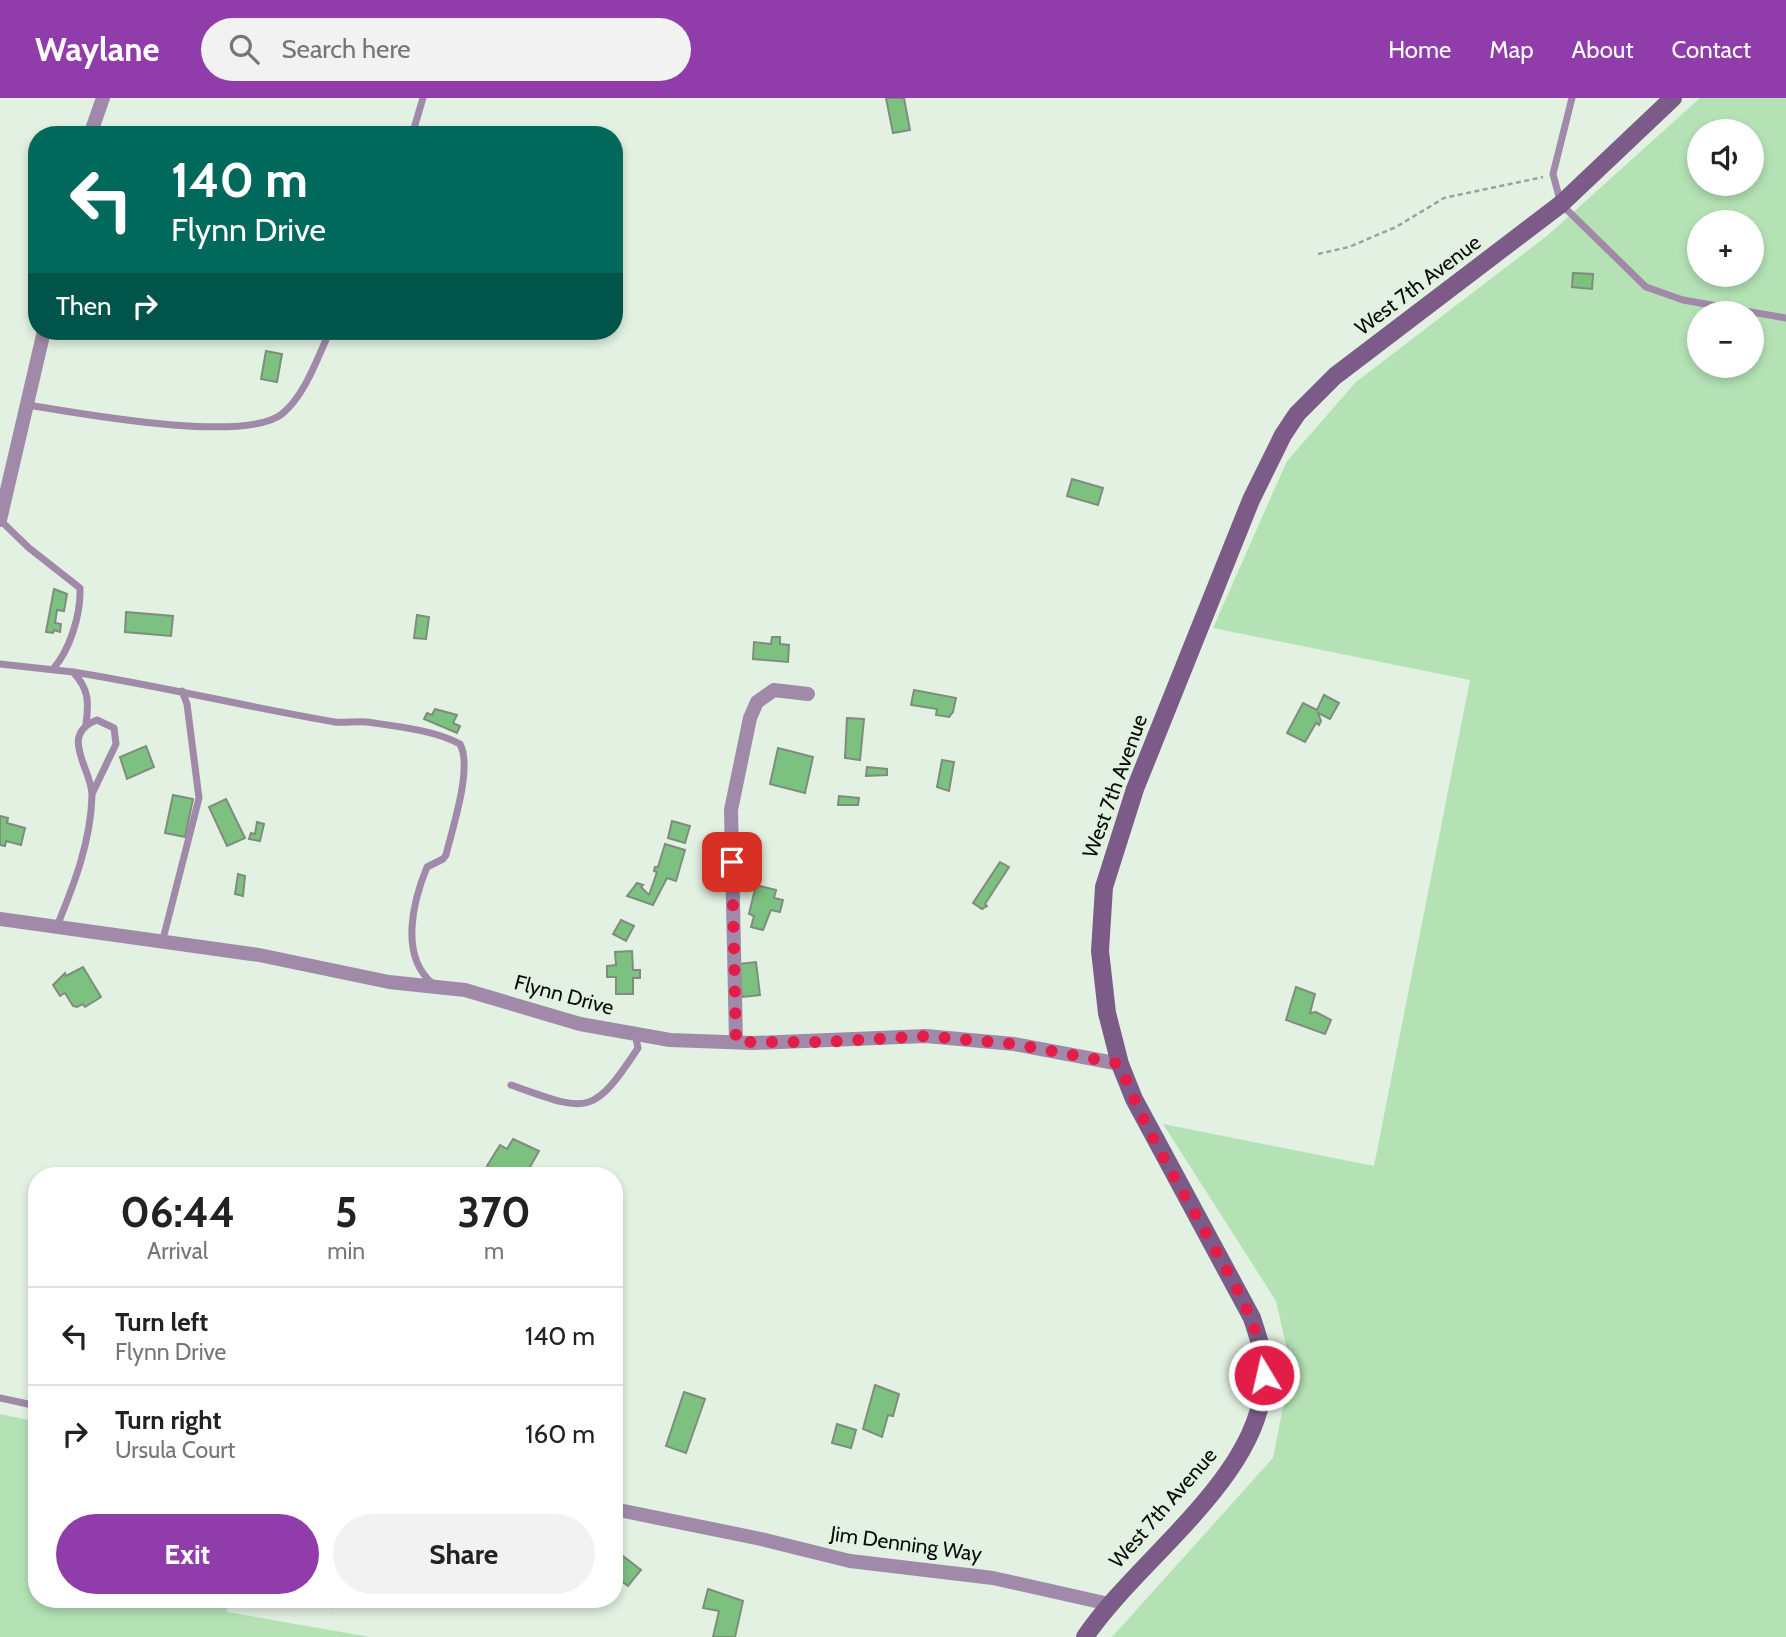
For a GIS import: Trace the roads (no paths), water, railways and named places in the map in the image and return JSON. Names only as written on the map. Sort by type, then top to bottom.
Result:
[{"type":"main road","name":"West 7th Avenue","points":[[1085,1637],[1109,1604],[1230,1470],[1258,1414],[1264,1375],[1262,1353],[1252,1318],[1146,1126],[1120,1064],[1107,1013],[1100,951],[1104,887],[1135,789],[1267,464],[1297,414],[1335,376],[1561,204],[1673,98]]},
{"type":"street","points":[[93,126],[103,98]]},
{"type":"street","points":[[0,520],[42,340]]},
{"type":"street","points":[[736,1042],[731,810],[742,750],[757,702],[774,690],[808,694]]},
{"type":"street","name":"Flynn Drive","points":[[0,919],[259,955],[389,982],[466,990],[580,1024],[693,1042],[823,1042],[926,1036],[1014,1044],[1120,1064]]},
{"type":"street","name":"Jim Denning Way","points":[[623,1511],[761,1539],[850,1561],[993,1578],[1109,1604]]},
{"type":"lane","points":[[415,126],[423,98]]},
{"type":"lane","points":[[1572,98],[1553,174],[1561,204],[1646,287],[1683,300],[1786,318]]},
{"type":"lane","points":[[27,405],[121,419],[182,424],[249,426],[267,423],[282,414],[299,395],[326,340]]},
{"type":"lane","points":[[0,520],[29,548],[80,588],[69,642],[62,659],[54,669]]},
{"type":"lane","points":[[0,664],[73,672],[338,722],[364,722],[460,744],[464,756],[463,773],[446,855],[427,867],[412,924],[411,937],[420,970],[437,987]]},
{"type":"lane","points":[[73,672],[84,684],[87,694],[86,724],[78,745],[92,794]]},
{"type":"lane","points":[[162,943],[199,798],[187,704],[182,691]]},
{"type":"lane","points":[[57,926],[78,877],[92,794],[116,744],[116,734],[109,723],[97,720],[86,724]]},
{"type":"lane","points":[[511,1085],[575,1105],[589,1103],[603,1097],[638,1048],[635,1034]]},
{"type":"lane","points":[[0,1398],[28,1404]]}]
